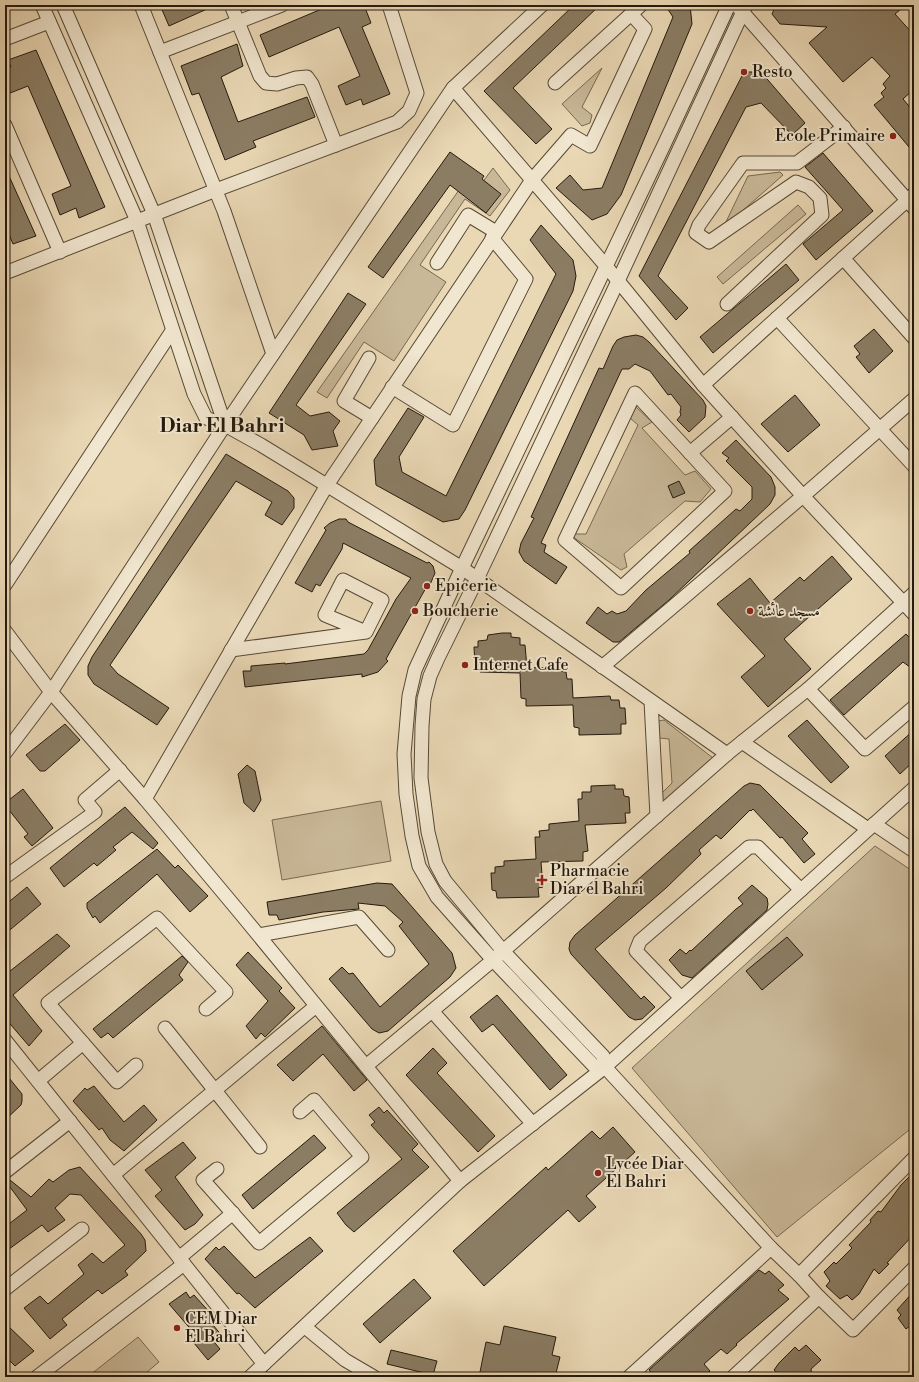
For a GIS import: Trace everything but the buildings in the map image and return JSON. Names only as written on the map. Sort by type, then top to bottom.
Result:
[{"type":"street","points":[[42,5],[136,222],[194,394],[206,418],[225,425],[261,445],[462,568],[727,754]]},
{"type":"street","points":[[63,5],[154,214],[225,425]]},
{"type":"street","points":[[140,5],[216,190],[273,354]]},
{"type":"street","points":[[231,5],[260,76],[266,83],[277,84],[296,78],[306,77],[312,84],[336,145]]},
{"type":"street","points":[[160,52],[282,5]]},
{"type":"street","points":[[5,273],[216,190],[397,122],[409,111],[417,93],[389,5]]},
{"type":"street","points":[[5,753],[51,692],[225,425],[453,88],[542,5]]},
{"type":"street","points":[[605,1067],[594,1066],[493,960],[437,897],[419,866],[412,836],[406,794],[404,754],[409,696],[415,670],[462,568],[729,5]]},
{"type":"street","points":[[703,385],[843,258],[912,200],[844,127],[742,8],[618,281],[430,676],[424,699],[422,726],[422,778],[428,832],[436,864],[445,882],[503,951],[604,1056],[605,1067],[771,1248],[853,1330],[914,1268]]},
{"type":"street","points":[[145,799],[327,485],[494,235],[532,180],[571,135],[590,146],[645,29],[636,10],[555,83]]},
{"type":"street","points":[[5,39],[49,22]]},
{"type":"street","points":[[453,88],[606,266],[703,385],[803,496],[902,603],[914,614]]},
{"type":"street","points":[[5,125],[10,153],[60,252]]},
{"type":"street","points":[[796,182],[709,242],[696,233],[699,225],[743,163],[797,163],[844,127]]},
{"type":"street","points":[[796,182],[797,163]]},
{"type":"street","points":[[727,304],[822,215],[820,198],[809,187],[796,182]]},
{"type":"street","points":[[392,387],[454,425],[526,279],[494,235],[468,215],[437,263]]},
{"type":"street","points":[[843,258],[914,338]]},
{"type":"street","points":[[777,318],[914,466]]},
{"type":"street","points":[[5,585],[172,331]]},
{"type":"street","points":[[369,358],[344,401],[372,418]]},
{"type":"street","points":[[635,393],[690,452],[725,491],[621,588],[565,540],[635,393]]},
{"type":"street","points":[[602,667],[803,496],[914,399]]},
{"type":"street","points":[[690,452],[732,417]]},
{"type":"street","points":[[366,1066],[493,960],[727,754],[808,689],[914,593]]},
{"type":"street","points":[[5,631],[51,692],[145,799],[259,935],[460,1181]]},
{"type":"street","points":[[231,650],[366,632]]},
{"type":"street","points":[[808,689],[865,749],[914,707]]},
{"type":"street","points":[[652,701],[657,816]]},
{"type":"street","points":[[742,742],[871,826],[914,851]]},
{"type":"street","points":[[5,877],[95,812],[85,800],[120,770]]},
{"type":"street","points":[[250,1377],[460,1181],[605,1067],[914,788]]},
{"type":"street","points":[[681,998],[636,951],[640,941],[749,847],[758,847],[801,890]]},
{"type":"street","points":[[259,935],[359,917],[388,950]]},
{"type":"street","points":[[136,1065],[117,1082],[48,1003],[157,918],[226,992],[206,1009]]},
{"type":"street","points":[[113,1175],[316,1006]]},
{"type":"street","points":[[432,1011],[533,1124]]},
{"type":"street","points":[[165,1028],[260,1147]]},
{"type":"street","points":[[5,1040],[264,1364]]},
{"type":"street","points":[[38,1081],[83,1043]]},
{"type":"street","points":[[217,1169],[203,1180],[259,1243],[362,1157],[314,1100],[300,1112]]},
{"type":"street","points":[[5,1172],[70,1121]]},
{"type":"street","points":[[799,1275],[914,1158]]},
{"type":"street","points":[[37,1377],[182,1261],[233,1213]]},
{"type":"street","points":[[5,1289],[82,1228]]},
{"type":"street","points":[[629,1377],[771,1248]]},
{"type":"street","points":[[733,1377],[819,1296]]},
{"type":"street","points":[[305,1327],[345,1360],[374,1377]]},
{"type":"shaded area","points":[[602,68],[582,107],[592,115],[590,123],[582,126],[562,104]]},
{"type":"shaded area","points":[[493,168],[510,190],[490,216],[465,199],[420,265],[446,282],[394,361],[364,342],[327,398],[317,392],[459,190],[471,198]]},
{"type":"shaded area","points":[[780,172],[783,175],[723,228],[748,176]]},
{"type":"shaded area","points":[[798,205],[806,214],[723,284],[717,277]]},
{"type":"shaded area","points":[[636,407],[652,422],[642,428],[685,475],[695,471],[711,489],[700,502],[685,501],[624,554],[627,567],[621,570],[573,537],[574,534],[586,534],[638,425],[630,418]]},
{"type":"shaded area","points":[[664,720],[713,758],[665,804],[660,795],[672,783],[669,739],[659,738],[658,721]]},
{"type":"shaded area","points":[[381,801],[391,861],[282,880],[272,820]]},
{"type":"shaded area","points":[[875,846],[914,872],[914,1126],[777,1237],[632,1068]]},
{"type":"shaded area","points":[[138,1337],[159,1362],[141,1377],[91,1377],[90,1375]]},
{"type":"place","name":"Resto","points":[[744,72]]},
{"type":"place","name":"Ecole Primaire","points":[[893,136]]},
{"type":"place","name":"Epicerie","points":[[427,586]]},
{"type":"place","name":"Boucherie","points":[[415,611]]},
{"type":"place","name":"مسجد عائشة","points":[[750,611]]},
{"type":"place","name":"Internet Cafe","points":[[465,665]]},
{"type":"place","name":"Pharmacie Diar el Bahri","points":[[542,880]]},
{"type":"place","name":"Lycée Diar El Bahri","points":[[598,1173]]},
{"type":"place","name":"CEM Diar El Bahri","points":[[177,1328]]},
{"type":"district","name":"Diar El Bahri","points":[[222,426]]}]
